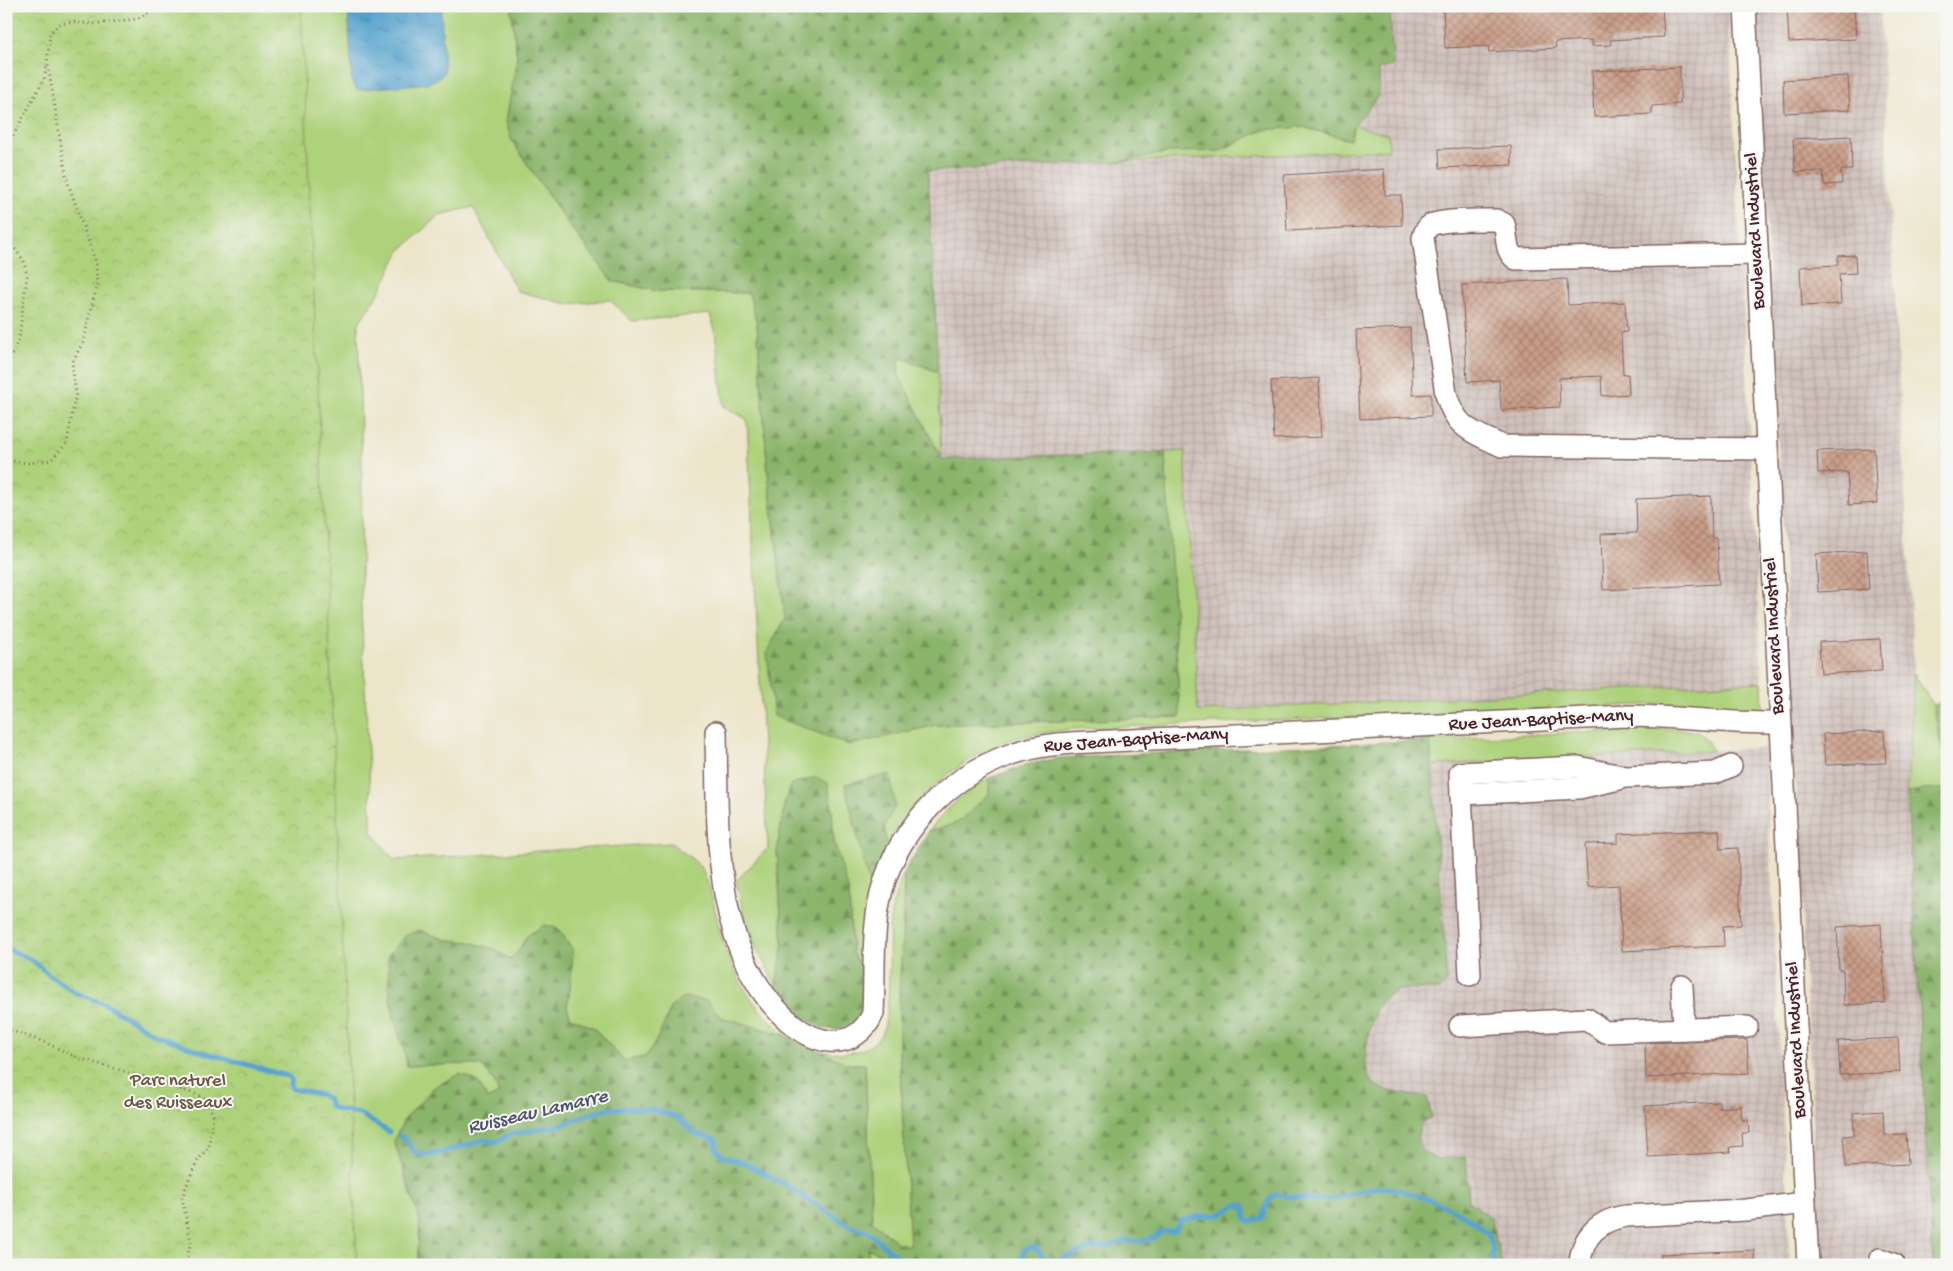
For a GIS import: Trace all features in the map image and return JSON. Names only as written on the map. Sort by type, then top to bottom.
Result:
[{"type":"street","name":"Boulevard Industriel","points":[[1745,6],[1808,1265]]},
{"type":"street","points":[[1757,254],[1516,259],[1508,250],[1504,224],[1496,220],[1441,222],[1430,226],[1424,232],[1423,238],[1446,394],[1451,412],[1463,427],[1502,446],[1766,449]]},
{"type":"street","name":"Rue Jean-Baptise-Many","points":[[716,732],[721,866],[727,904],[742,954],[762,990],[775,1008],[790,1023],[812,1037],[833,1042],[859,1034],[868,1025],[873,1012],[876,918],[884,882],[898,849],[926,811],[942,795],[976,770],[1013,754],[1052,745],[1072,743],[1627,716],[1685,717],[1735,723],[1780,723]]},
{"type":"street","points":[[1470,975],[1460,773],[1578,767],[1626,777],[1715,773],[1731,766]]},
{"type":"street","points":[[1682,986],[1684,1029]]},
{"type":"street","points":[[1460,1026],[1587,1019],[1605,1032],[1747,1027]]},
{"type":"street","points":[[1580,1265],[1585,1242],[1601,1223],[1611,1219],[1626,1216],[1746,1210],[1805,1203]]},
{"type":"path","points":[[6,149],[44,80],[50,33],[59,24],[75,22],[92,24],[136,19],[162,6]]},
{"type":"path","points":[[6,460],[27,464],[51,460],[67,443],[76,393],[72,363],[83,342],[97,285],[96,263],[67,180],[47,66]]},
{"type":"path","points":[[6,237],[24,261],[27,276],[19,338],[6,367]]},
{"type":"path","points":[[6,1029],[42,1041],[78,1058],[188,1090],[206,1098],[213,1115],[213,1131],[209,1146],[197,1162],[182,1198],[191,1242],[185,1265]]},
{"type":"shaded area","points":[[1390,6],[1728,6],[1762,682],[1197,711],[1185,451],[941,459],[928,170],[1389,150],[1388,134],[1354,125],[1379,95],[1379,68],[1393,65]]},
{"type":"shaded area","points":[[1756,6],[1880,6],[1914,673],[1907,792],[1933,1265],[1820,1265]]},
{"type":"shaded area","points":[[1765,748],[1790,1265],[1502,1265],[1491,1218],[1469,1201],[1465,1157],[1435,1159],[1422,1152],[1417,1136],[1423,1121],[1427,1097],[1395,1092],[1375,1085],[1369,1077],[1366,1061],[1366,1045],[1373,1020],[1381,1003],[1389,995],[1401,989],[1439,990],[1447,981],[1432,765]]},
{"type":"green space","name":"Parc naturel des Ruisseaux","points":[[6,6],[301,6],[357,1265],[6,1265]]},
{"type":"green space","name":"Parc naturel des Ruisseaux","points":[[208,6],[511,6],[517,57],[506,122],[512,141],[564,218],[612,281],[657,291],[749,293],[757,324],[767,463],[785,618],[767,652],[774,716],[849,745],[936,725],[1180,717],[1165,452],[1185,451],[1198,711],[1762,682],[1763,712],[1685,703],[1072,729],[1044,733],[1016,738],[998,744],[950,773],[915,805],[887,845],[884,827],[895,806],[845,784],[870,888],[862,955],[864,972],[852,953],[849,893],[834,842],[832,810],[792,784],[785,801],[777,852],[783,948],[776,986],[749,933],[736,881],[768,848],[747,419],[724,407],[715,330],[710,314],[632,321],[610,300],[568,304],[517,291],[473,207],[439,215],[399,252],[379,293],[358,324],[362,467],[361,608],[372,832],[394,860],[671,843],[701,868],[709,888],[729,960],[736,974],[752,1000],[787,1036],[721,1017],[706,1001],[670,1008],[660,1034],[645,1057],[624,1061],[594,1028],[570,1017],[567,1006],[573,950],[527,936],[519,950],[510,959],[494,949],[469,942],[446,940],[419,930],[397,1028],[404,1047],[407,1066],[467,1064],[482,1066],[494,1081],[499,1095],[488,1099],[477,1081],[404,1120],[394,1140],[420,1222],[417,1265],[63,1265],[6,835]]},
{"type":"green space","points":[[511,6],[1390,6],[1393,66],[1379,69],[1379,95],[1354,125],[1350,140],[1303,127],[1263,130],[1219,151],[1171,152],[1119,162],[928,171],[938,372],[900,357],[898,374],[942,459],[1165,452],[1180,717],[936,725],[849,745],[774,716],[767,652],[785,618],[767,463],[757,324],[749,293],[657,291],[612,281],[564,218],[512,141],[506,122],[517,57]]},
{"type":"green space","points":[[1354,125],[1388,134],[1389,150],[1119,162],[1171,152],[1219,151],[1263,130],[1303,127],[1349,140]]},
{"type":"green space","points":[[899,357],[938,372],[941,459],[898,374]]},
{"type":"green space","points":[[1914,673],[1933,706],[1947,772],[1947,788],[1907,792]]},
{"type":"green space","points":[[1947,698],[1947,772],[1933,706]]},
{"type":"green space","points":[[1645,729],[1692,731],[1703,736],[1713,751],[1432,765],[1430,740]]},
{"type":"green space","points":[[1430,740],[1447,981],[1439,990],[1405,989],[1393,993],[1381,1002],[1372,1019],[1369,1031],[1366,1057],[1367,1069],[1375,1085],[1386,1090],[1427,1097],[1432,1117],[1423,1121],[1417,1136],[1422,1152],[1435,1159],[1466,1157],[1469,1201],[1491,1218],[1502,1265],[899,1265],[868,1248],[868,1265],[417,1265],[420,1222],[394,1141],[404,1120],[434,1087],[460,1074],[477,1081],[488,1099],[499,1094],[494,1081],[482,1066],[467,1064],[407,1066],[392,1010],[388,964],[388,955],[406,935],[419,930],[446,940],[469,942],[495,949],[510,959],[519,950],[527,936],[544,925],[558,928],[573,950],[567,1006],[570,1017],[594,1028],[624,1061],[645,1057],[653,1047],[670,1008],[683,997],[707,1001],[721,1017],[787,1036],[848,1064],[865,1064],[872,1221],[898,1243],[910,1246],[899,1052],[899,993],[904,913],[904,872],[929,831],[957,823],[989,794],[989,778],[1025,765],[1059,758]]},
{"type":"green space","points":[[890,774],[895,806],[884,827],[887,845],[870,888],[845,784]]},
{"type":"green space","points":[[816,777],[828,783],[834,842],[849,893],[852,953],[864,972],[859,1017],[849,1025],[838,1030],[823,1028],[803,1017],[776,986],[783,948],[777,852],[785,801],[792,784]]},
{"type":"green space","points":[[989,778],[989,794],[957,823],[929,831],[956,801]]},
{"type":"green space","points":[[1947,788],[1947,1265],[1933,1265],[1907,792]]},
{"type":"green space","points":[[904,872],[899,1052],[910,1246],[898,1243],[872,1221],[865,1064],[848,1064],[818,1051],[844,1053],[861,1050],[869,1047],[881,1035],[887,1013],[890,920]]},
{"type":"green space","points":[[868,1248],[899,1265],[868,1265]]},
{"type":"water","points":[[348,6],[441,6],[444,73],[428,83],[357,90],[352,82]]},
{"type":"building","points":[[1443,6],[1662,6],[1664,37],[1610,40],[1611,45],[1592,46],[1592,40],[1555,42],[1556,48],[1489,52],[1488,46],[1445,48]]},
{"type":"building","points":[[1787,6],[1854,6],[1856,39],[1789,42]]},
{"type":"building","points":[[1680,67],[1680,104],[1652,106],[1652,114],[1594,117],[1592,71]]},
{"type":"building","points":[[1848,76],[1850,110],[1784,113],[1783,80]]},
{"type":"building","points":[[1851,136],[1852,170],[1841,170],[1842,184],[1824,185],[1823,171],[1795,172],[1793,139]]},
{"type":"building","points":[[1511,146],[1512,165],[1440,168],[1439,149]]},
{"type":"building","points":[[1384,169],[1385,195],[1401,195],[1402,225],[1287,231],[1284,175]]},
{"type":"building","points":[[1855,255],[1856,273],[1839,274],[1841,304],[1802,306],[1800,267],[1838,265],[1838,256]]},
{"type":"building","points":[[1567,279],[1568,305],[1625,302],[1627,332],[1621,333],[1623,375],[1628,374],[1629,394],[1602,396],[1601,376],[1559,378],[1560,407],[1501,410],[1499,380],[1467,382],[1462,285]]},
{"type":"building","points":[[1410,328],[1413,395],[1431,394],[1431,416],[1360,419],[1356,330]]},
{"type":"building","points":[[1319,378],[1322,437],[1274,439],[1271,381]]},
{"type":"building","points":[[1874,449],[1877,503],[1849,505],[1847,472],[1818,473],[1817,451]]},
{"type":"building","points":[[1711,496],[1712,538],[1717,538],[1719,584],[1603,590],[1601,534],[1637,533],[1636,499]]},
{"type":"building","points":[[1867,551],[1869,589],[1818,592],[1816,554]]},
{"type":"building","points":[[1880,639],[1882,671],[1821,674],[1819,642]]},
{"type":"building","points":[[1884,731],[1886,763],[1825,765],[1823,734]]},
{"type":"building","points":[[1719,830],[1720,849],[1738,848],[1741,925],[1723,926],[1724,946],[1622,951],[1619,885],[1588,887],[1585,844],[1618,843],[1618,834]]},
{"type":"building","points":[[1881,924],[1885,1003],[1844,1005],[1843,970],[1839,970],[1837,927]]},
{"type":"building","points":[[1898,1038],[1900,1072],[1840,1075],[1838,1041]]},
{"type":"building","points":[[1747,1040],[1749,1073],[1646,1078],[1645,1043]]},
{"type":"building","points":[[1719,1102],[1719,1108],[1741,1106],[1742,1120],[1748,1120],[1749,1133],[1742,1133],[1743,1146],[1730,1147],[1731,1152],[1648,1157],[1645,1106]]},
{"type":"building","points":[[1883,1111],[1884,1135],[1906,1134],[1908,1164],[1846,1167],[1843,1136],[1854,1135],[1853,1113]]},
{"type":"building","points":[[1754,1250],[1755,1265],[1661,1265],[1661,1254]]},
{"type":"waterway","name":"Ruisseau Lamarre","points":[[6,948],[32,960],[49,975],[76,993],[105,1004],[156,1035],[203,1052],[287,1076],[291,1079],[290,1085],[292,1089],[322,1095],[328,1099],[331,1107],[360,1114],[389,1132]]},
{"type":"waterway","name":"Ruisseau Lamarre","points":[[400,1136],[409,1143],[414,1152],[424,1155],[441,1153],[483,1140],[496,1142],[511,1134],[562,1125],[607,1109],[654,1110],[677,1117],[696,1134],[716,1140],[716,1149],[723,1156],[745,1163],[784,1184],[848,1225],[869,1232],[892,1253],[911,1265]]},
{"type":"waterway","name":"Ruisseau Lamarre","points":[[1018,1265],[1025,1249],[1036,1247],[1042,1257],[1053,1262],[1091,1248],[1106,1247],[1124,1241],[1141,1241],[1153,1238],[1162,1232],[1175,1231],[1180,1221],[1196,1217],[1219,1215],[1237,1205],[1244,1206],[1246,1219],[1250,1222],[1262,1218],[1268,1201],[1274,1195],[1323,1200],[1378,1188],[1397,1190],[1425,1198],[1456,1212],[1481,1227],[1490,1238],[1493,1249],[1493,1265]]}]
